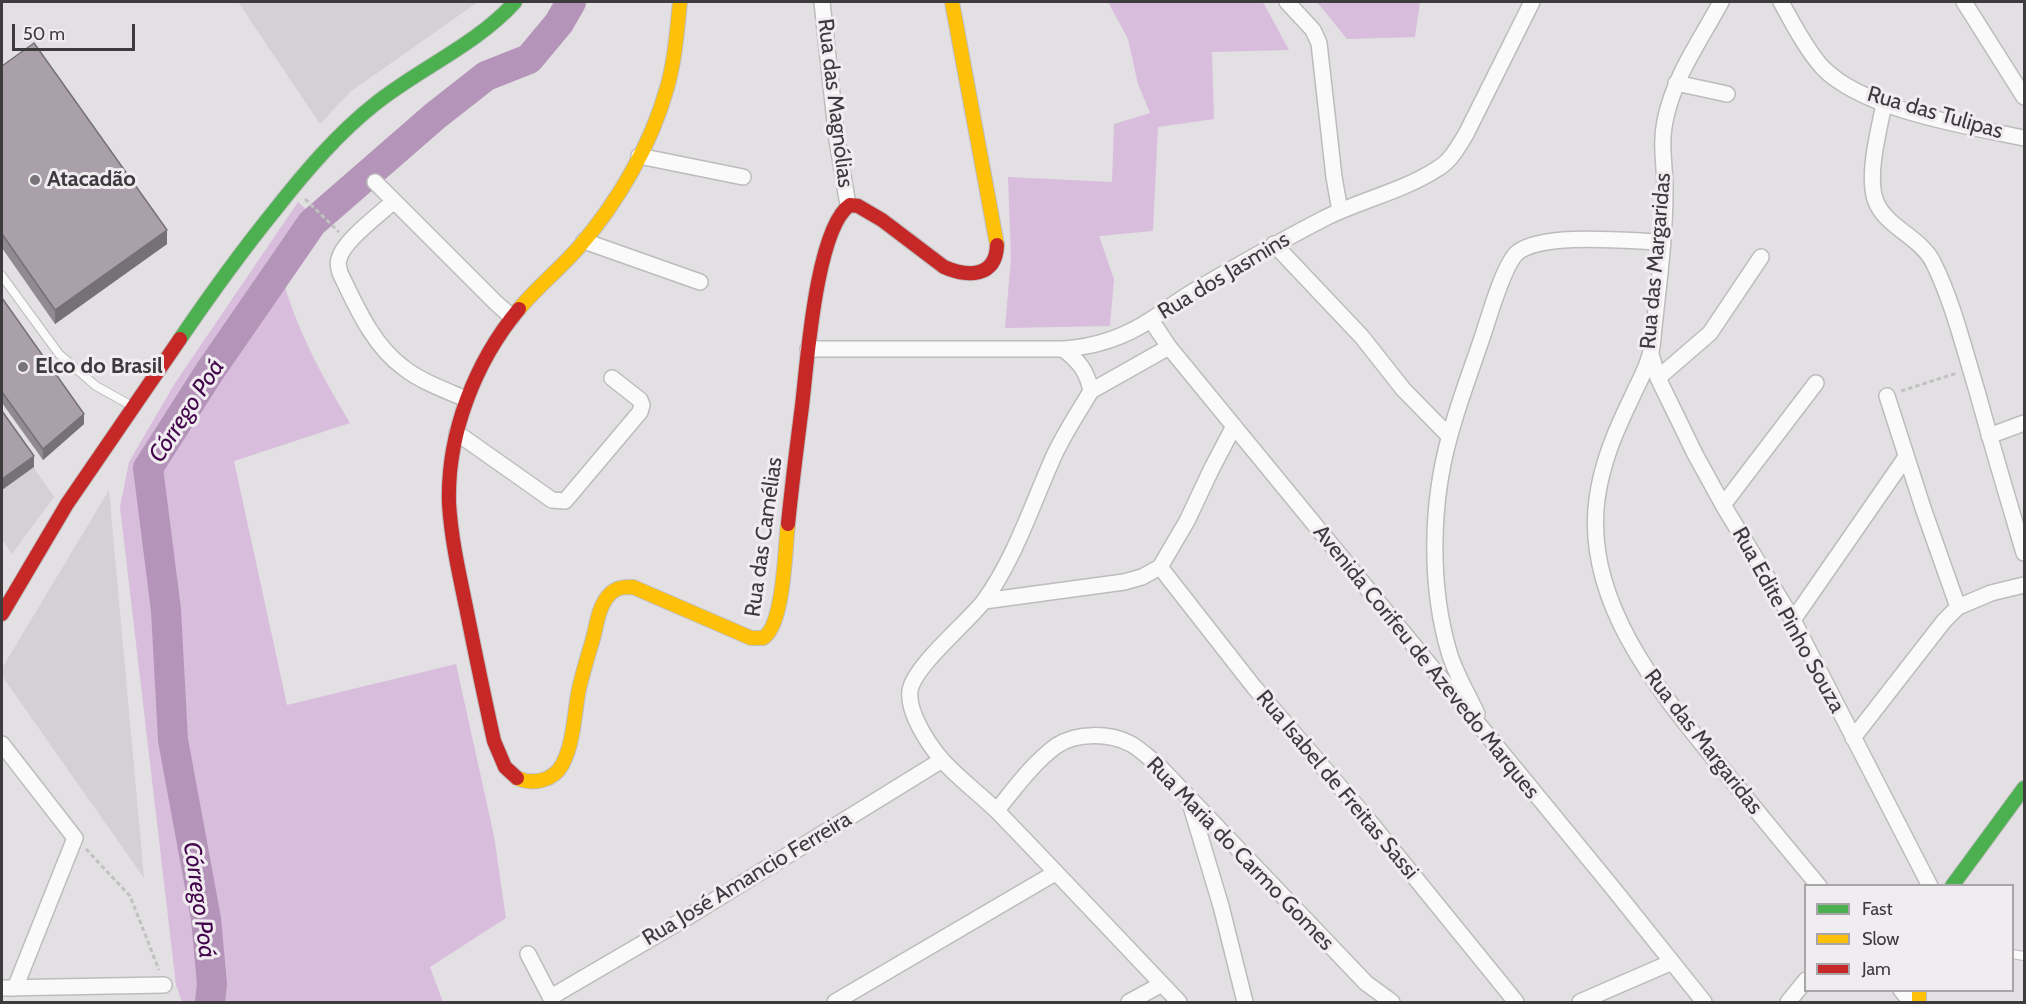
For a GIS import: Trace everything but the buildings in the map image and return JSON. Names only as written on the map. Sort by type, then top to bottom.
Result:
[{"type":"street","points":[[2,614],[67,504],[227,270],[322,153],[375,104],[478,34],[504,14],[515,2]]},
{"type":"street","name":"Rua das Camélias","points":[[680,2],[676,44],[666,88],[639,156],[619,193],[584,241],[553,271],[502,329],[466,399],[457,434],[450,469],[450,508],[459,572],[494,741],[499,757],[511,774],[519,779],[547,780],[554,776],[566,754],[579,688],[598,616],[614,590],[633,587],[751,638],[761,639],[767,637],[771,632],[779,609],[808,349],[819,277],[833,230],[844,208],[848,205]]},
{"type":"street","name":"Rua das Magnólias","points":[[822,2],[837,140],[848,205]]},
{"type":"street","points":[[848,205],[861,206],[872,212],[952,271],[969,274],[979,272],[987,269],[995,257],[995,232],[952,2]]},
{"type":"street","points":[[1287,2],[1313,30],[1319,43],[1340,211]]},
{"type":"street","name":"Rua dos Jasmins","points":[[808,349],[1063,349],[1078,348],[1115,338],[1151,320],[1184,297],[1274,244],[1340,211],[1426,176],[1440,168],[1454,154],[1485,99],[1532,2]]},
{"type":"street","name":"Rua das Margaridas","points":[[1721,2],[1676,83],[1665,120],[1662,137],[1665,191],[1662,242],[1651,354],[1618,427],[1602,471],[1597,502],[1598,548],[1614,609],[1636,656],[1683,722],[1818,884]]},
{"type":"street","name":"Rua das Tulipas","points":[[1781,2],[1822,67],[1840,82],[1884,104],[1967,126],[2025,138]]},
{"type":"street","points":[[1964,2],[2025,97]]},
{"type":"street","points":[[1676,83],[1727,94]]},
{"type":"street","points":[[1884,104],[1874,174],[1876,201],[1893,222],[1920,244],[1934,263],[1970,369],[2025,553]]},
{"type":"street","points":[[639,156],[744,177]]},
{"type":"street","points":[[375,182],[512,316]]},
{"type":"street","points":[[394,201],[349,242],[340,254],[338,265],[340,273],[372,334],[388,354],[415,376],[466,399]]},
{"type":"street","points":[[584,241],[700,282]]},
{"type":"street","points":[[1485,733],[1449,653],[1436,584],[1436,519],[1449,436],[1500,286],[1510,262],[1517,253],[1545,242],[1662,242]]},
{"type":"street","points":[[1274,244],[1362,337],[1404,389],[1449,436]]},
{"type":"street","points":[[1658,378],[1710,333],[1761,257]]},
{"type":"street","name":"Avenida Corifeu de Azevedo Marques","points":[[1151,320],[1169,347],[1704,1002]]},
{"type":"street","points":[[1169,347],[1091,391],[1054,456],[1006,563],[984,601],[923,666],[909,692],[917,721],[942,760],[997,810],[1179,1002]]},
{"type":"street","points":[[1063,349],[1081,364],[1091,391]]},
{"type":"street","name":"Rua Edite Pinho Souza","points":[[1651,354],[1658,378],[1723,505],[1793,620],[1929,884]]},
{"type":"street","points":[[457,434],[552,501],[565,501],[640,412],[642,405],[640,400],[612,378]]},
{"type":"street","points":[[1723,505],[1816,383]]},
{"type":"street","points":[[1887,396],[1958,608]]},
{"type":"street","points":[[1989,436],[2025,423]]},
{"type":"street","points":[[984,601],[1124,582],[1142,577],[1160,567],[1234,426]]},
{"type":"street","points":[[1793,620],[1906,457]]},
{"type":"street","name":"Rua Isabel de Freitas Sassi","points":[[1160,567],[1254,687],[1365,816],[1516,1002]]},
{"type":"street","points":[[1853,738],[1944,621],[1958,608],[1991,593],[2025,585]]},
{"type":"street","name":"Rua Maria do Carmo Gomes","points":[[997,810],[1023,778],[1057,746],[1073,739],[1097,735],[1131,744],[1157,764],[1366,983],[1392,1002]]},
{"type":"street","points":[[2,744],[75,838],[8,988],[164,985]]},
{"type":"street","name":"Rua José Amancio Ferreira","points":[[552,1000],[942,760]]},
{"type":"street","points":[[1954,884],[2008,807],[2025,788]]},
{"type":"street","points":[[1190,800],[1221,906],[1245,1002]]},
{"type":"street","points":[[835,1002],[1055,873]]},
{"type":"street","points":[[528,954],[552,1000]]},
{"type":"street","points":[[1580,1002],[1672,962]]},
{"type":"street","points":[[1788,1002],[1804,982]]},
{"type":"street","points":[[1129,1002],[1162,984]]},
{"type":"lane","points":[[2,276],[59,354],[96,386],[133,407]]},
{"type":"path","points":[[300,193],[329,222]]},
{"type":"path","points":[[1887,396],[1970,369]]},
{"type":"path","points":[[75,838],[130,896],[164,985]]},
{"type":"shaded area","points":[[238,2],[478,2],[350,92],[320,124]]},
{"type":"shaded area","points":[[1108,2],[1263,2],[1289,50],[1212,52],[1214,119],[1158,127],[1153,231],[1099,236],[1114,279],[1110,326],[1005,328],[1011,258],[1008,177],[1112,182],[1114,124],[1150,113],[1138,84],[1128,39]]},
{"type":"shaded area","points":[[1317,2],[1420,2],[1415,37],[1347,39]]},
{"type":"shaded area","points":[[298,202],[323,224],[296,252],[281,273],[310,351],[350,423],[234,461],[287,705],[456,664],[494,836],[506,918],[430,967],[443,1002],[182,1002],[176,985],[120,507],[129,462],[175,383]]},
{"type":"shaded area","points":[[2,421],[54,497],[12,554],[2,539]]},
{"type":"shaded area","points":[[109,490],[144,878],[2,676],[2,668]]},
{"type":"waterway","name":"Córrego Poá","points":[[210,1002],[212,984],[206,919],[173,740],[166,610],[148,468],[210,371],[312,223],[435,116],[486,76],[529,59],[559,23],[571,2]]},
{"type":"traffic: fast","points":[[180,339],[262,226],[322,154],[375,104],[483,31],[515,2]]},
{"type":"traffic: fast","points":[[1953,884],[2024,788]]},
{"type":"traffic: slow","points":[[519,309],[593,230],[632,172],[652,131],[670,77],[680,2]]},
{"type":"traffic: slow","points":[[952,2],[997,245]]},
{"type":"traffic: slow","points":[[517,778],[530,781],[542,780],[553,775],[562,765],[571,738],[579,689],[598,618],[604,602],[613,591],[618,588],[633,587],[751,638],[763,638],[770,631],[779,603],[788,524]]},
{"type":"traffic: slow","points":[[1919,992],[1919,1002]]},
{"type":"traffic: jam","points":[[788,524],[815,298],[829,240],[838,219],[850,205],[858,206],[882,220],[944,267],[962,272],[971,273],[986,269],[992,264],[997,245]]},
{"type":"traffic: jam","points":[[517,778],[505,767],[494,741],[458,568],[449,503],[453,451],[467,400],[489,352],[519,309]]},
{"type":"traffic: jam","points":[[2,614],[67,504],[180,339]]},
{"type":"place","name":"Atacadão","points":[[35,180]]},
{"type":"place","name":"Elco do Brasil","points":[[23,367]]}]
